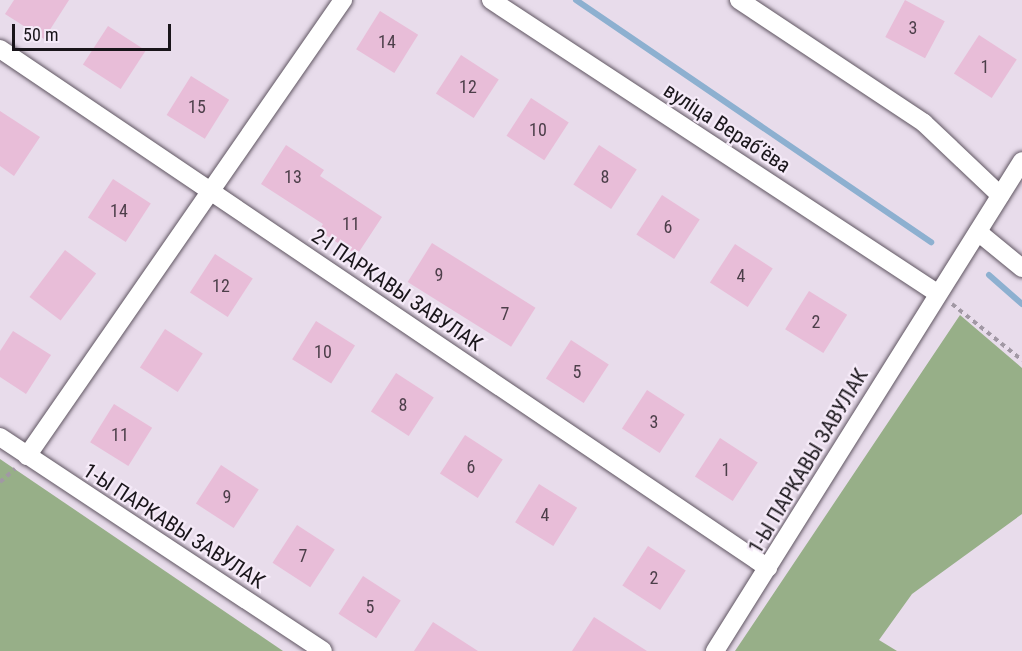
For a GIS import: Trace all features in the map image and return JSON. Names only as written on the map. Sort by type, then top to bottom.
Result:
[{"type":"street","points":[[27,456],[208,189],[343,0]]},
{"type":"street","name":"вуліца Верабʼёва","points":[[491,0],[937,293]]},
{"type":"street","points":[[739,0],[924,123],[999,195]]},
{"type":"street","name":"2-І ПАРКАВЫ ЗАВУЛАК","points":[[0,49],[768,568]]},
{"type":"street","name":"1-Ы ПАРКАВЫ ЗАВУЛАК","points":[[715,651],[937,293],[1022,161]]},
{"type":"street","points":[[978,232],[1022,268]]},
{"type":"street","name":"1-Ы ПАРКАВЫ ЗАВУЛАК","points":[[0,438],[323,651]]},
{"type":"path","points":[[937,293],[1022,360]]},
{"type":"green space","points":[[960,315],[1022,368],[1022,514],[912,594],[879,640],[897,651],[735,651]]},
{"type":"green space","points":[[0,459],[283,651],[0,651]]},
{"type":"building","points":[[14,0],[69,0],[44,39],[5,14]]},
{"type":"building","points":[[905,0],[945,21],[925,58],[885,37]]},
{"type":"building","points":[[380,11],[418,35],[394,73],[356,49]]},
{"type":"building","points":[[108,26],[146,51],[121,89],[83,65]]},
{"type":"building","points":[[979,35],[1017,60],[992,98],[954,74]]},
{"type":"building","points":[[461,55],[499,80],[474,118],[436,94]]},
{"type":"building","points":[[191,76],[229,100],[205,139],[167,115]]},
{"type":"building","points":[[531,98],[569,123],[544,160],[506,136]]},
{"type":"building","points":[[0,111],[40,137],[14,176],[0,166]]},
{"type":"building","points":[[286,145],[324,170],[320,176],[382,217],[357,255],[319,231],[323,224],[261,184]]},
{"type":"building","points":[[599,145],[637,170],[611,209],[573,184]]},
{"type":"building","points":[[113,179],[151,204],[126,242],[88,218]]},
{"type":"building","points":[[662,195],[700,220],[674,259],[636,234]]},
{"type":"building","points":[[432,243],[535,308],[511,347],[408,282]]},
{"type":"building","points":[[735,244],[773,269],[748,307],[710,283]]},
{"type":"building","points":[[65,250],[96,273],[61,321],[29,297]]},
{"type":"building","points":[[215,254],[253,279],[228,317],[190,293]]},
{"type":"building","points":[[809,291],[847,315],[823,353],[785,329]]},
{"type":"building","points":[[316,321],[355,345],[331,384],[292,359]]},
{"type":"building","points":[[165,329],[203,354],[178,392],[140,368]]},
{"type":"building","points":[[13,331],[51,355],[26,394],[0,377],[0,351]]},
{"type":"building","points":[[571,340],[609,365],[584,403],[546,379]]},
{"type":"building","points":[[396,373],[434,398],[409,436],[371,412]]},
{"type":"building","points":[[647,390],[685,415],[660,453],[622,429]]},
{"type":"building","points":[[114,404],[152,428],[128,466],[90,442]]},
{"type":"building","points":[[465,435],[503,460],[478,498],[440,474]]},
{"type":"building","points":[[720,438],[758,463],[733,501],[695,477]]},
{"type":"building","points":[[221,465],[259,490],[234,528],[196,504]]},
{"type":"building","points":[[539,484],[577,508],[553,546],[515,522]]},
{"type":"building","points":[[297,525],[335,550],[310,587],[272,563]]},
{"type":"building","points":[[648,546],[686,571],[660,610],[622,585]]},
{"type":"building","points":[[363,576],[401,601],[376,638],[338,614]]},
{"type":"building","points":[[594,617],[647,651],[572,651]]},
{"type":"building","points":[[433,622],[478,651],[414,651]]},
{"type":"waterway","points":[[576,0],[931,242]]},
{"type":"waterway","points":[[989,275],[1022,304]]}]
